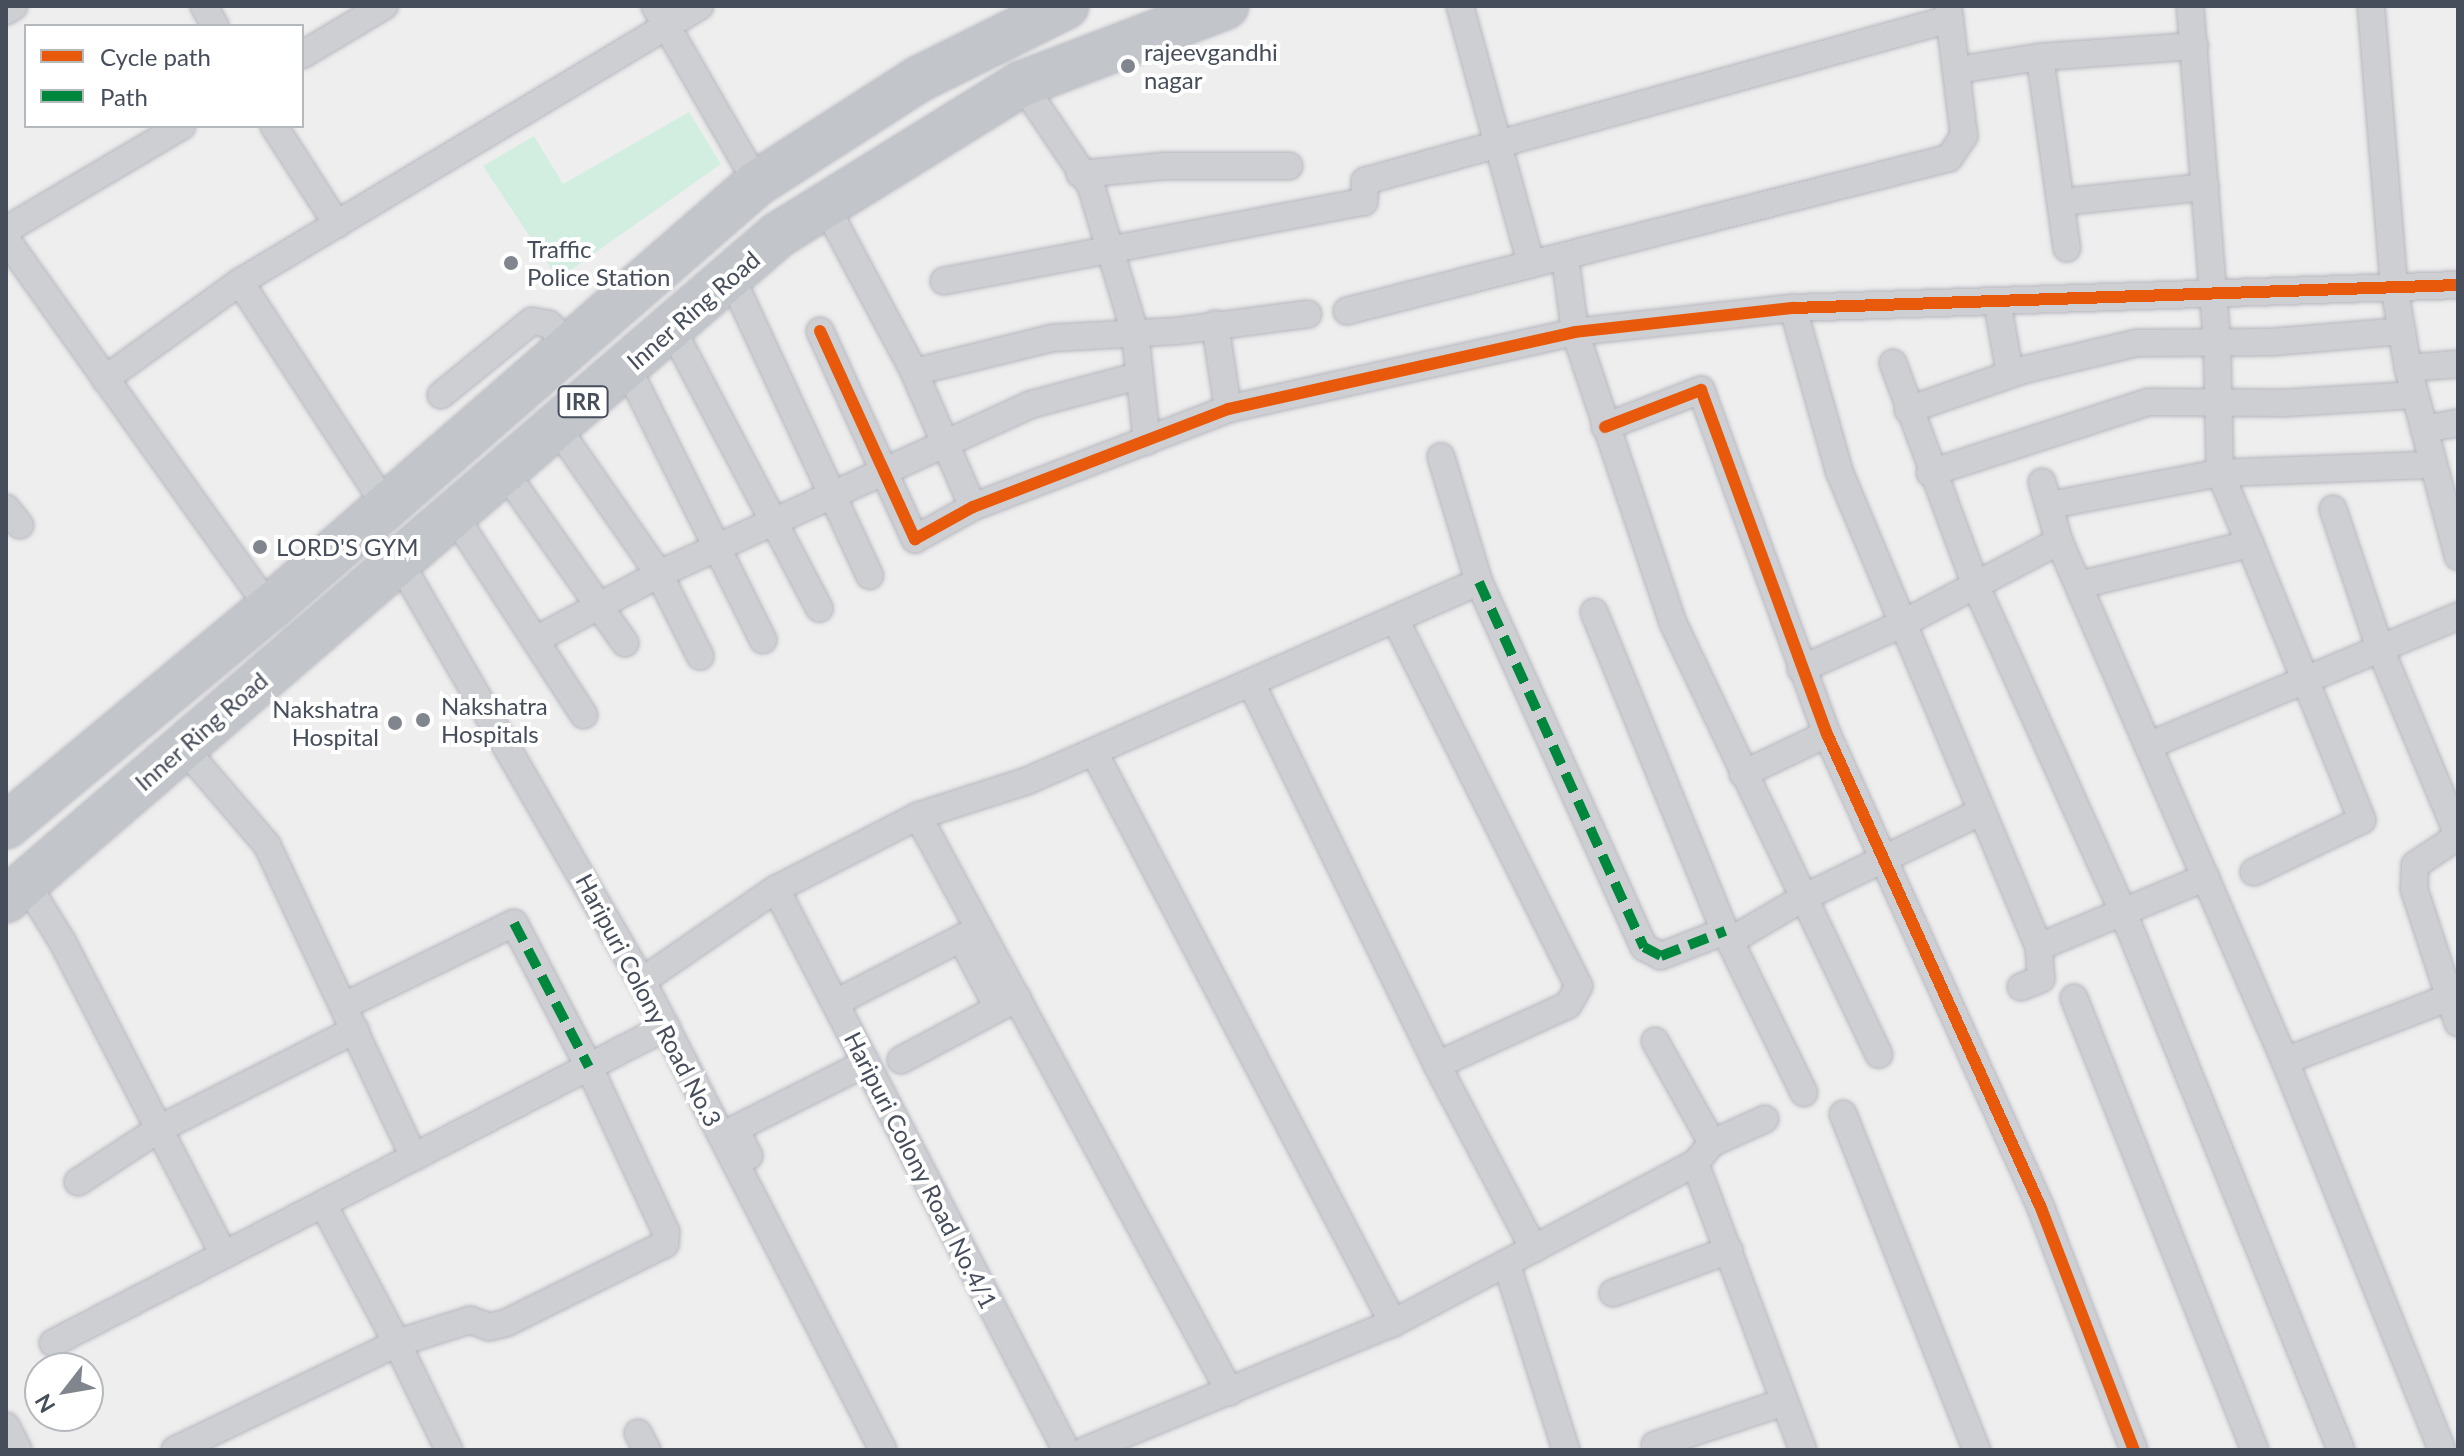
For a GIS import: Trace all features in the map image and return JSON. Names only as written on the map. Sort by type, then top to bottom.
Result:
[{"type":"highway","name":"Inner Ring Road","points":[[6,826],[269,608],[757,183],[919,79],[1066,6]]},
{"type":"highway","name":"Inner Ring Road","points":[[16,891],[554,423],[732,279],[778,235],[1022,84],[1226,6]]},
{"type":"highway","points":[[110,740],[118,774],[110,797],[113,807]]},
{"type":"street","points":[[6,11],[14,6]]},
{"type":"street","points":[[204,6],[214,24]]},
{"type":"street","points":[[304,54],[384,6]]},
{"type":"street","points":[[105,379],[240,282],[337,224],[660,16],[700,6]]},
{"type":"street","points":[[1460,6],[1531,264]]},
{"type":"street","points":[[2190,6],[2217,342],[2220,473],[2362,820],[2254,872]]},
{"type":"street","points":[[2371,6],[2394,286],[2408,368],[2424,429],[2443,482],[2458,556]]},
{"type":"street","points":[[944,281],[1110,247],[1364,202],[1365,181],[1949,12],[1963,143],[1949,158],[1347,311]]},
{"type":"street","points":[[660,16],[757,183]]},
{"type":"street","points":[[1957,70],[2040,57],[2195,46]]},
{"type":"street","points":[[2040,57],[2067,248]]},
{"type":"street","points":[[1022,84],[1091,186],[1135,333],[1147,441]]},
{"type":"street","points":[[6,230],[179,128]]},
{"type":"street","points":[[275,128],[337,224]]},
{"type":"street","points":[[1080,174],[1164,166],[1289,166]]},
{"type":"street","points":[[2062,202],[2205,187]]},
{"type":"street","points":[[825,205],[914,372],[942,445],[973,507]]},
{"type":"street","points":[[6,239],[269,608]]},
{"type":"street","points":[[1565,256],[1575,332],[1673,623],[1879,1054]]},
{"type":"street","points":[[732,279],[870,576]]},
{"type":"street","points":[[240,282],[386,506]]},
{"type":"street","points":[[820,331],[915,539],[973,507],[1228,409],[1575,332],[1793,308],[2458,285]]},
{"type":"street","points":[[1997,301],[2010,374]]},
{"type":"street","points":[[1793,308],[1839,471],[1900,625],[2039,947],[2041,979],[2021,987]]},
{"type":"street","points":[[914,372],[1052,338],[1135,333],[1308,314]]},
{"type":"street","points":[[441,395],[532,321],[549,324],[570,347]]},
{"type":"street","points":[[1215,324],[1228,409]]},
{"type":"street","points":[[671,327],[776,521],[819,608]]},
{"type":"street","points":[[1908,410],[2010,374],[2136,343],[2217,342],[2402,331]]},
{"type":"street","points":[[1893,363],[1930,473],[1975,584],[2123,912],[2341,1450]]},
{"type":"street","points":[[2408,368],[2458,364]]},
{"type":"street","points":[[627,367],[763,640]]},
{"type":"street","points":[[537,639],[599,603],[659,574],[1029,405],[1138,376]]},
{"type":"street","points":[[1605,427],[1701,390],[1827,734],[2041,1208],[2134,1450]]},
{"type":"street","points":[[1930,473],[2149,402],[2220,399],[2285,403],[2415,395]]},
{"type":"street","points":[[554,423],[659,574],[700,656]]},
{"type":"street","points":[[2424,429],[2458,423]]},
{"type":"street","points":[[1441,457],[1479,582],[1644,947],[1661,956],[1727,936],[1981,812]]},
{"type":"street","points":[[502,468],[625,643]]},
{"type":"street","points":[[2442,1450],[2285,1061],[2059,541],[2046,494],[2220,473],[2443,482]]},
{"type":"street","points":[[2285,1061],[2455,1005],[2414,889],[2415,865],[2451,841],[2456,830],[2379,646],[2333,509]]},
{"type":"street","points":[[452,512],[584,715]]},
{"type":"street","points":[[1801,669],[1900,625],[2059,541]]},
{"type":"street","points":[[2079,585],[2250,544]]},
{"type":"street","name":"Haripuri Colony Road No.3","points":[[398,559],[729,1133],[883,1450]]},
{"type":"street","points":[[642,981],[776,889],[918,816],[1094,752],[1479,582]]},
{"type":"street","points":[[1594,612],[1727,936],[1804,1093]]},
{"type":"street","points":[[2150,745],[2306,682],[2379,646],[2458,616]]},
{"type":"street","points":[[1396,621],[1579,986],[1568,1005],[1437,1065]]},
{"type":"street","points":[[1251,683],[1437,1065],[1534,1249]]},
{"type":"street","points":[[1743,774],[1827,734]]},
{"type":"street","points":[[183,747],[267,845],[414,1157]]},
{"type":"street","points":[[1094,752],[1393,1323]]},
{"type":"street","points":[[918,816],[970,933],[1007,1003],[1230,1392]]},
{"type":"street","points":[[2039,947],[2206,877]]},
{"type":"street","name":"Haripuri Colony Road No.4/1","points":[[776,889],[1066,1450]]},
{"type":"street","points":[[16,891],[49,918],[224,1255]]},
{"type":"street","points":[[175,1450],[212,1442],[397,1343],[470,1320],[489,1327],[506,1323],[665,1244],[666,1232],[589,1067],[514,923],[344,1006]]},
{"type":"street","points":[[835,1003],[970,933]]},
{"type":"street","points":[[2074,998],[2255,1450]]},
{"type":"street","points":[[901,1060],[1007,1003]]},
{"type":"street","points":[[53,1343],[666,1027]]},
{"type":"street","points":[[78,1182],[159,1129],[355,1030]]},
{"type":"street","points":[[1655,1041],[1712,1143]]},
{"type":"street","points":[[770,1195],[729,1133],[866,1063]]},
{"type":"street","points":[[1843,1114],[1977,1450]]},
{"type":"street","points":[[1086,1450],[1393,1323],[1695,1163],[1712,1143],[1765,1119]]},
{"type":"street","points":[[1695,1163],[1803,1450]]},
{"type":"street","points":[[323,1204],[397,1343],[449,1450]]},
{"type":"street","points":[[1613,1293],[1729,1250]]},
{"type":"street","points":[[1507,1265],[1566,1450]]},
{"type":"street","points":[[1655,1445],[1784,1402]]},
{"type":"street","points":[[6,1426],[18,1450]]},
{"type":"green space","points":[[689,112],[721,164],[558,279],[483,166],[534,136],[563,184]]},
{"type":"marked path","points":[[1479,582],[1644,947],[1661,956],[1725,931]]},
{"type":"marked path","points":[[514,923],[589,1067]]},
{"type":"cycle path","points":[[820,331],[915,539],[973,507],[1228,409],[1575,332],[1793,308],[2458,285]]},
{"type":"cycle path","points":[[1605,427],[1701,390],[1827,734],[2041,1208],[2134,1450]]},
{"type":"place","name":"rajeevgandhi nagar","points":[[1128,66]]},
{"type":"place","name":"Traffic Police Station","points":[[511,263]]},
{"type":"place","name":"LORD'S GYM","points":[[260,547]]},
{"type":"place","name":"Nakshatra Hospitals","points":[[423,720]]},
{"type":"place","name":"Nakshatra Hospital","points":[[395,723]]}]
